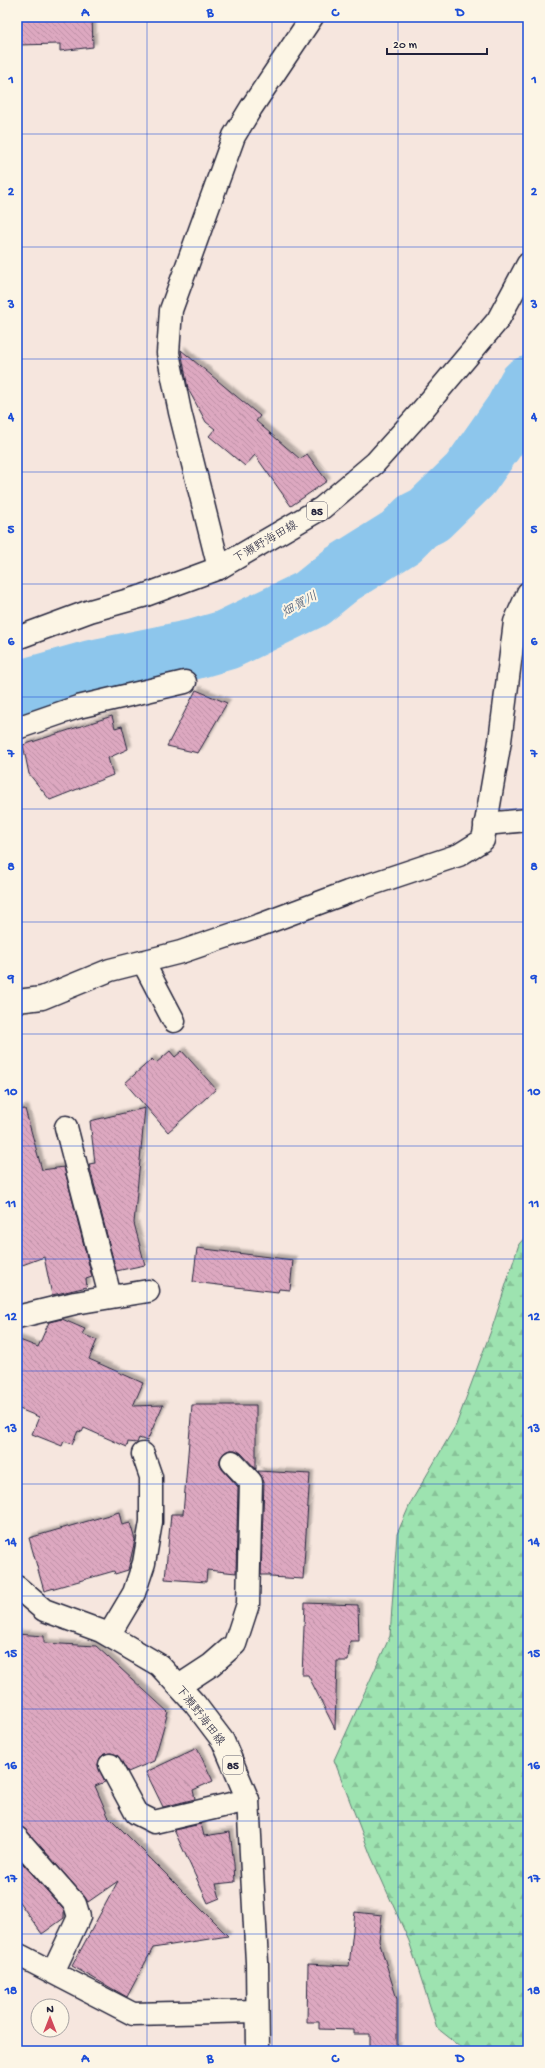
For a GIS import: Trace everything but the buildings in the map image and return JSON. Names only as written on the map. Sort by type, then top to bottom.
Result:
[{"type":"street","points":[[219,568],[180,412],[168,353],[171,310],[234,136],[312,17]]},
{"type":"street","name":"下瀬野海田線","points":[[17,638],[90,610],[143,596],[219,568],[322,508],[375,463],[498,320],[528,264]]},
{"type":"street","points":[[17,1001],[42,998],[110,970],[181,952],[459,855],[483,840],[500,741],[515,622],[528,593]]},
{"type":"street","points":[[17,728],[78,707],[186,682]]},
{"type":"street","points":[[485,824],[528,820]]},
{"type":"street","points":[[143,962],[174,1021]]},
{"type":"street","points":[[66,1127],[110,1296]]},
{"type":"street","points":[[17,1317],[110,1296],[148,1291]]},
{"type":"street","points":[[109,1635],[134,1593],[144,1563],[151,1522],[151,1477],[143,1454]]},
{"type":"street","points":[[179,1686],[211,1665],[235,1644],[248,1604],[251,1482],[232,1462]]},
{"type":"street","name":"下瀬野海田線","points":[[17,1587],[44,1610],[109,1635],[159,1665],[179,1686],[223,1741],[248,1800],[257,1962],[258,2051]]},
{"type":"street","points":[[110,1765],[136,1813],[154,1822],[248,1800]]},
{"type":"street","points":[[17,1838],[75,1904],[79,1917],[53,1972]]},
{"type":"street","points":[[21,1956],[133,2014],[257,2011]]},
{"type":"green space","points":[[528,1234],[528,2051],[466,2051],[437,2028],[409,1941],[371,1856],[334,1760],[390,1636],[397,1534],[411,1502],[456,1425],[492,1328],[519,1244]]},
{"type":"waterway","name":"畑賀川","points":[[17,691],[92,670],[195,649],[226,640],[311,599],[342,574],[401,537],[417,521],[429,515],[470,475],[514,412],[528,386]]}]
